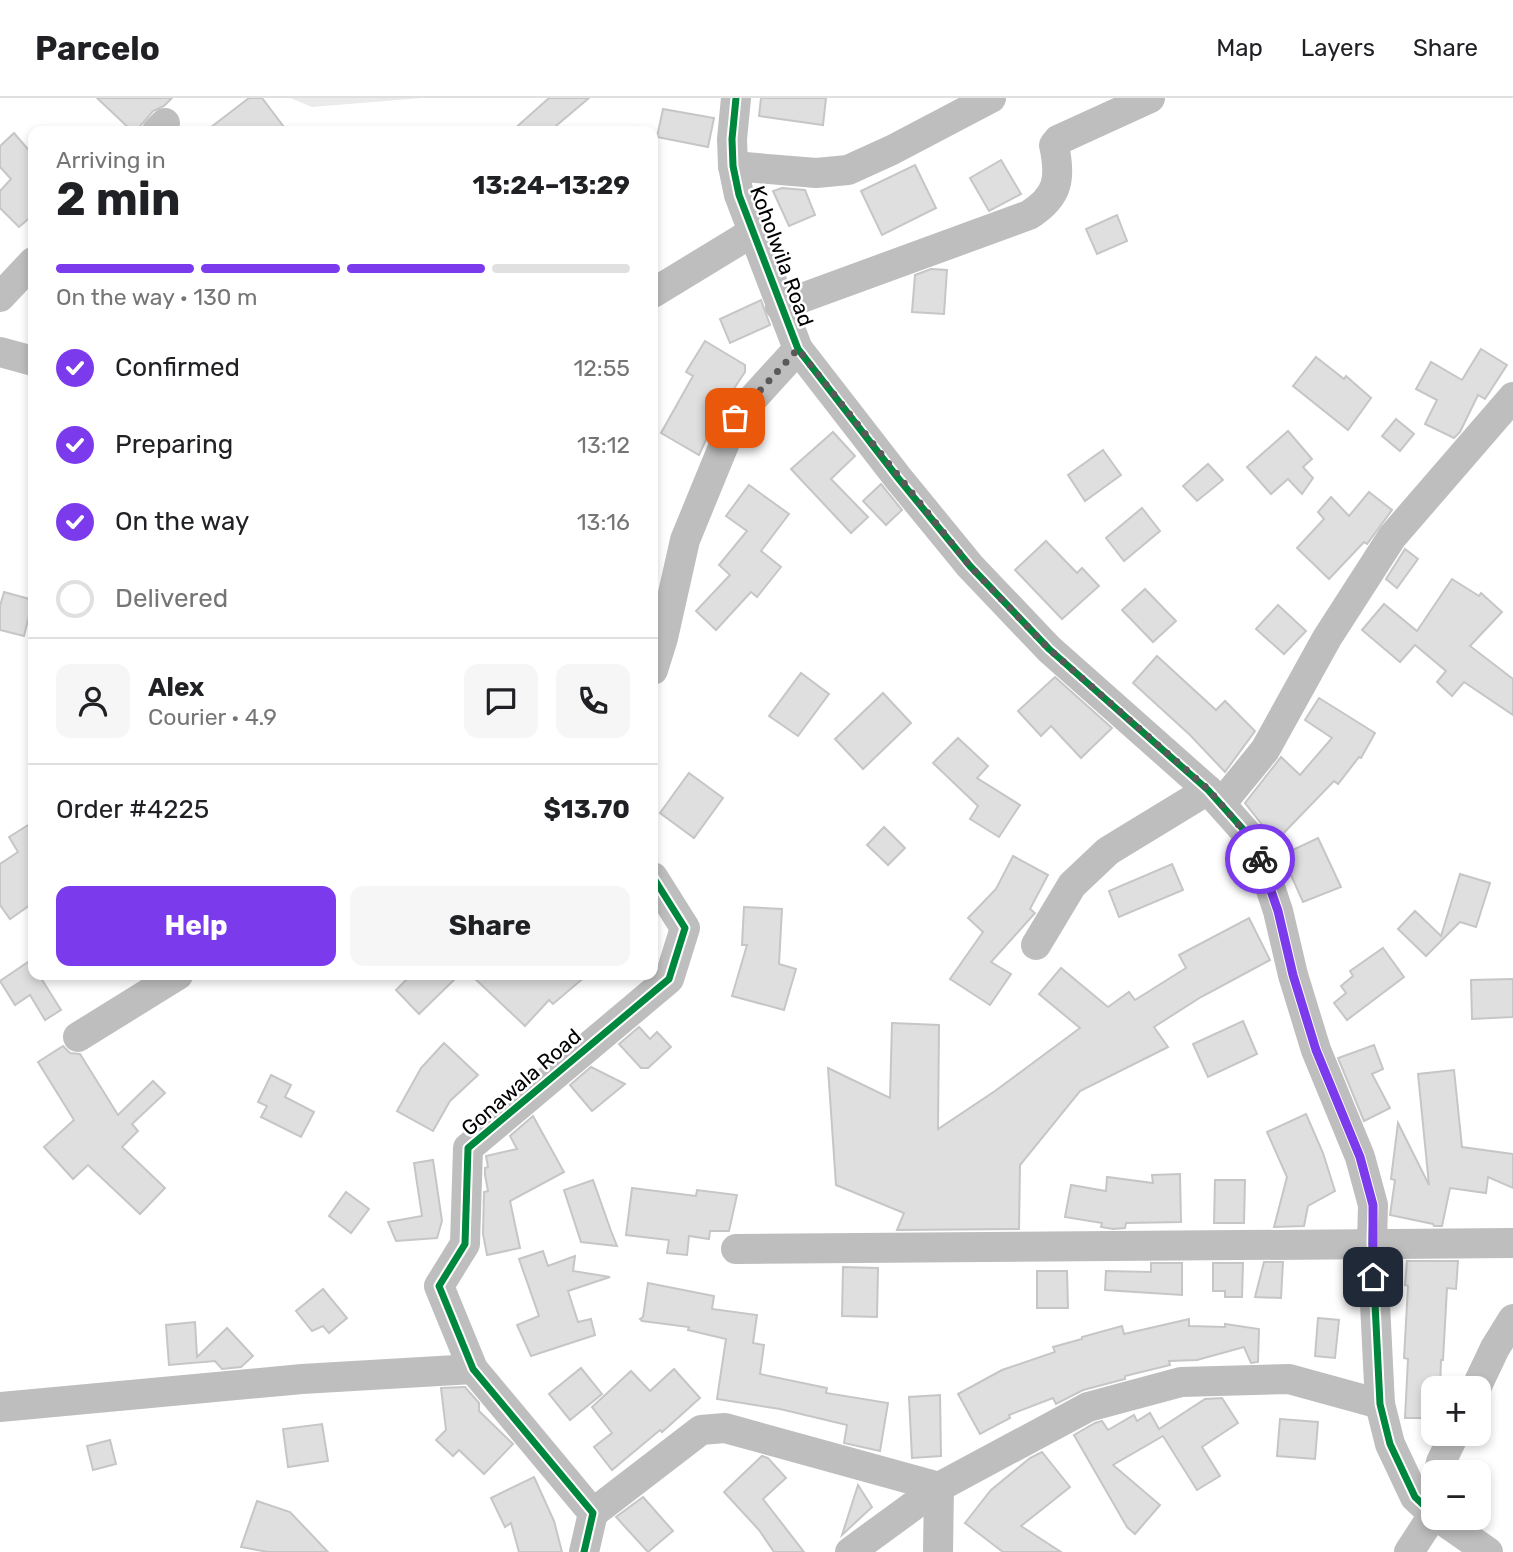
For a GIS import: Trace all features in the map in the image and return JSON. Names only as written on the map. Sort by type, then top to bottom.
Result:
[{"type":"street","name":"Koholwila Road","points":[[736,98],[732,139],[733,166],[739,195],[798,349],[970,566],[1049,649],[1214,797],[1250,838],[1263,866],[1316,1050],[1360,1157],[1373,1205],[1372,1243],[1380,1404],[1390,1444],[1415,1497],[1421,1503]]},
{"type":"street","points":[[733,166],[816,173],[848,170],[991,98]]},
{"type":"street","points":[[780,306],[1029,215],[1053,195],[1058,170],[1054,145],[1058,139],[1150,98]]},
{"type":"street","points":[[658,290],[753,232]]},
{"type":"street","points":[[0,298],[28,267]]},
{"type":"street","points":[[658,654],[685,540],[735,418],[798,349]]},
{"type":"street","points":[[0,352],[28,360]]},
{"type":"street","points":[[1036,945],[1072,885],[1108,851],[1214,797],[1265,750],[1326,638],[1392,537],[1513,398]]},
{"type":"street","name":"Gonawala Road","points":[[593,1513],[473,1369],[439,1286],[465,1244],[468,1149],[669,979],[684,928],[658,885]]},
{"type":"street","points":[[78,1037],[170,980]]},
{"type":"street","points":[[736,1249],[1513,1243]]},
{"type":"street","points":[[1482,1376],[1513,1319]]},
{"type":"street","points":[[0,1407],[276,1381],[473,1369]]},
{"type":"street","points":[[850,1552],[939,1487],[1088,1407],[1181,1382],[1289,1379],[1380,1404]]},
{"type":"street","points":[[584,1552],[593,1513],[701,1430],[725,1428],[939,1487]]},
{"type":"street","points":[[938,1552],[939,1487]]},
{"type":"street","points":[[1409,1552],[1423,1530]]},
{"type":"street","points":[[1457,1530],[1488,1552]]},
{"type":"shaded area","points":[[290,98],[422,98],[312,107]]},
{"type":"building","points":[[97,98],[172,98],[153,111],[140,126],[127,126]]},
{"type":"building","points":[[249,98],[262,98],[283,126],[213,126]]},
{"type":"building","points":[[549,98],[589,98],[556,126],[518,126]]},
{"type":"building","points":[[761,98],[826,98],[823,125],[759,116]]},
{"type":"building","points":[[663,109],[714,118],[708,147],[658,137]]},
{"type":"building","points":[[14,133],[28,149],[28,219],[19,227],[0,208],[0,191],[11,179],[0,167],[0,146]]},
{"type":"building","points":[[1001,160],[1021,194],[989,211],[970,178]]},
{"type":"building","points":[[915,165],[936,208],[882,235],[861,191]]},
{"type":"building","points":[[782,188],[805,190],[815,215],[789,226],[773,191]]},
{"type":"building","points":[[1117,215],[1127,241],[1097,254],[1086,229]]},
{"type":"building","points":[[931,269],[947,270],[944,314],[912,312],[915,275]]},
{"type":"building","points":[[761,300],[770,325],[730,343],[720,319]]},
{"type":"building","points":[[705,341],[745,365],[745,372],[719,411],[699,455],[661,433],[693,376],[686,372]]},
{"type":"building","points":[[1481,349],[1507,365],[1485,399],[1478,395],[1460,432],[1454,438],[1425,424],[1437,400],[1416,389],[1431,362],[1462,380]]},
{"type":"building","points":[[1316,357],[1344,379],[1346,376],[1371,398],[1348,430],[1293,386]]},
{"type":"building","points":[[1396,419],[1414,434],[1400,451],[1382,436]]},
{"type":"building","points":[[1288,431],[1312,459],[1303,467],[1313,478],[1302,494],[1288,479],[1271,494],[1247,467]]},
{"type":"building","points":[[833,432],[855,456],[831,479],[868,517],[851,533],[791,469]]},
{"type":"building","points":[[1103,450],[1121,475],[1085,501],[1068,475]]},
{"type":"building","points":[[1208,464],[1223,480],[1197,501],[1183,486]]},
{"type":"building","points":[[881,484],[902,510],[886,525],[863,501]]},
{"type":"building","points":[[749,485],[789,514],[761,551],[781,567],[757,597],[751,592],[716,630],[696,611],[730,575],[719,565],[747,531],[726,516]]},
{"type":"building","points":[[1369,492],[1392,510],[1367,544],[1364,542],[1329,579],[1297,548],[1324,519],[1318,512],[1331,497],[1349,516]]},
{"type":"building","points":[[1142,508],[1160,531],[1124,561],[1106,538]]},
{"type":"building","points":[[1046,541],[1077,573],[1082,568],[1099,586],[1062,619],[1015,570]]},
{"type":"building","points":[[1405,549],[1418,559],[1397,588],[1386,579]]},
{"type":"building","points":[[1452,579],[1479,596],[1481,593],[1502,612],[1470,646],[1513,679],[1513,715],[1464,682],[1452,696],[1437,682],[1446,671],[1415,645],[1400,662],[1362,630],[1384,604],[1417,631]]},
{"type":"building","points":[[1145,589],[1176,621],[1153,642],[1122,610]]},
{"type":"building","points":[[4,592],[28,599],[28,620],[24,636],[0,630],[0,606]]},
{"type":"building","points":[[1278,605],[1306,631],[1284,654],[1256,629]]},
{"type":"building","points":[[1157,656],[1216,710],[1225,701],[1255,731],[1225,772],[1190,735],[1133,683]]},
{"type":"building","points":[[801,673],[829,694],[798,736],[769,716]]},
{"type":"building","points":[[1055,677],[1112,728],[1081,758],[1051,726],[1041,736],[1018,711]]},
{"type":"building","points":[[883,693],[911,723],[863,769],[835,739]]},
{"type":"building","points":[[1319,698],[1375,733],[1361,758],[1359,757],[1338,784],[1334,781],[1273,844],[1245,803],[1281,757],[1300,775],[1332,738],[1305,720]]},
{"type":"building","points":[[958,738],[988,766],[977,778],[1020,805],[999,837],[970,819],[978,806],[933,763]]},
{"type":"building","points":[[689,773],[723,798],[694,838],[660,813]]},
{"type":"building","points":[[28,825],[28,906],[10,919],[0,905],[0,864],[18,852],[9,837]]},
{"type":"building","points":[[884,827],[905,848],[888,865],[867,845]]},
{"type":"building","points":[[1318,838],[1341,887],[1303,902],[1282,855]]},
{"type":"building","points":[[1013,856],[1048,875],[1030,909],[1035,913],[991,962],[1011,974],[990,1005],[950,979],[983,932],[968,918],[996,889]]},
{"type":"building","points":[[1172,864],[1183,890],[1119,917],[1109,891]]},
{"type":"building","points":[[1460,874],[1490,883],[1476,927],[1460,922],[1426,956],[1398,929],[1415,911],[1441,936]]},
{"type":"building","points":[[744,907],[782,909],[779,964],[796,969],[784,1010],[732,996],[747,945],[742,945]]},
{"type":"building","points":[[1249,918],[1270,960],[1201,997],[1154,1027],[1168,1047],[1080,1091],[1020,1165],[1019,1229],[897,1230],[904,1213],[836,1185],[828,1068],[890,1098],[892,1023],[939,1025],[938,1129],[1080,1028],[1039,994],[1061,968],[1108,1007],[1129,992],[1135,1000],[1186,968],[1179,955]]},
{"type":"building","points":[[1383,948],[1404,977],[1347,1020],[1334,1003],[1346,993],[1341,986],[1353,976],[1350,971]]},
{"type":"building","points":[[28,962],[28,980],[42,980],[61,1010],[45,1020],[30,995],[15,1005],[0,981]]},
{"type":"building","points":[[1513,979],[1513,1017],[1472,1019],[1471,980]]},
{"type":"building","points":[[406,980],[454,980],[419,1014],[396,990]]},
{"type":"building","points":[[476,980],[581,980],[553,1004],[549,1000],[525,1026]]},
{"type":"building","points":[[1243,1021],[1257,1054],[1208,1077],[1193,1044]]},
{"type":"building","points":[[639,1027],[650,1039],[657,1032],[671,1047],[648,1068],[641,1068],[619,1044]]},
{"type":"building","points":[[444,1043],[478,1075],[450,1101],[433,1131],[397,1111],[421,1068]]},
{"type":"building","points":[[1374,1045],[1383,1069],[1372,1074],[1390,1108],[1364,1121],[1338,1058]]},
{"type":"building","points":[[63,1046],[70,1053],[80,1054],[118,1115],[153,1081],[165,1093],[132,1124],[138,1131],[122,1147],[165,1188],[140,1214],[88,1165],[73,1179],[44,1147],[74,1120],[38,1062]]},
{"type":"building","points":[[591,1067],[625,1084],[592,1111],[570,1085]]},
{"type":"building","points":[[1454,1070],[1462,1147],[1513,1154],[1513,1188],[1488,1177],[1486,1193],[1450,1188],[1442,1226],[1390,1215],[1395,1180],[1391,1179],[1398,1123],[1429,1185],[1418,1074]]},
{"type":"building","points":[[271,1075],[291,1085],[285,1097],[314,1112],[301,1137],[261,1117],[267,1106],[258,1102]]},
{"type":"building","points":[[1306,1114],[1323,1153],[1335,1191],[1308,1206],[1304,1226],[1274,1227],[1287,1177],[1267,1132]]},
{"type":"building","points":[[533,1116],[564,1172],[510,1201],[520,1248],[487,1255],[483,1234],[484,1192],[488,1191],[486,1156],[517,1149],[510,1136]]},
{"type":"building","points":[[433,1160],[442,1221],[437,1238],[396,1241],[388,1222],[422,1216],[414,1163]]},
{"type":"building","points":[[1180,1174],[1181,1222],[1126,1223],[1125,1228],[1113,1229],[1101,1227],[1102,1223],[1065,1217],[1071,1185],[1106,1191],[1107,1177],[1153,1183],[1152,1175]]},
{"type":"building","points":[[593,1180],[617,1246],[581,1242],[564,1190]]},
{"type":"building","points":[[1215,1180],[1245,1180],[1244,1223],[1214,1223]]},
{"type":"building","points":[[632,1188],[696,1196],[697,1190],[737,1195],[729,1231],[710,1231],[709,1239],[689,1236],[687,1255],[667,1253],[669,1240],[626,1235]]},
{"type":"building","points":[[346,1192],[369,1209],[351,1233],[329,1216]]},
{"type":"building","points":[[543,1251],[548,1266],[575,1256],[573,1271],[610,1277],[568,1291],[578,1322],[591,1319],[595,1335],[531,1356],[517,1325],[539,1316],[519,1259]]},
{"type":"building","points":[[1407,1261],[1458,1261],[1456,1289],[1447,1288],[1440,1376],[1421,1376],[1421,1418],[1405,1418],[1408,1359],[1404,1358],[1408,1286],[1405,1285]]},
{"type":"building","points":[[1264,1262],[1283,1262],[1281,1298],[1255,1297]]},
{"type":"building","points":[[1151,1263],[1182,1263],[1182,1295],[1105,1290],[1106,1271],[1151,1272]]},
{"type":"building","points":[[1213,1263],[1243,1263],[1242,1297],[1225,1297],[1225,1291],[1213,1291]]},
{"type":"building","points":[[843,1267],[878,1268],[877,1317],[842,1316]]},
{"type":"building","points":[[1037,1271],[1067,1271],[1068,1308],[1037,1308]]},
{"type":"building","points":[[648,1283],[714,1296],[712,1309],[757,1315],[753,1343],[764,1345],[760,1374],[827,1388],[826,1393],[888,1403],[880,1451],[844,1443],[847,1425],[780,1409],[717,1399],[726,1339],[688,1330],[689,1327],[642,1321],[640,1319],[643,1317]]},
{"type":"building","points":[[323,1289],[347,1318],[329,1333],[323,1326],[312,1331],[296,1311]]},
{"type":"building","points":[[1318,1318],[1339,1320],[1335,1358],[1315,1356]]},
{"type":"building","points":[[1189,1319],[1189,1326],[1225,1327],[1225,1324],[1259,1329],[1258,1362],[1251,1363],[1244,1347],[1197,1360],[1169,1361],[1170,1365],[1083,1390],[1056,1404],[1053,1398],[1009,1415],[1010,1418],[980,1434],[958,1394],[1002,1370],[1055,1352],[1053,1347],[1082,1337],[1122,1326],[1124,1334]]},
{"type":"building","points":[[195,1322],[197,1357],[227,1328],[253,1356],[241,1367],[222,1369],[215,1361],[169,1365],[166,1325]]},
{"type":"building","points":[[581,1368],[602,1394],[570,1420],[549,1394]]},
{"type":"building","points":[[674,1369],[700,1398],[662,1432],[660,1430],[612,1470],[594,1447],[612,1433],[592,1407],[631,1371],[650,1391]]},
{"type":"building","points":[[465,1387],[479,1403],[479,1411],[513,1444],[484,1474],[459,1450],[453,1456],[436,1440],[446,1430],[441,1388]]},
{"type":"building","points":[[940,1395],[941,1456],[912,1458],[909,1397]]},
{"type":"building","points":[[1222,1398],[1238,1423],[1202,1447],[1220,1476],[1197,1490],[1163,1436],[1113,1465],[1160,1505],[1135,1534],[1127,1527],[1074,1435],[1095,1423],[1102,1421],[1108,1430],[1134,1415],[1137,1421],[1150,1413],[1159,1429],[1205,1399]]},
{"type":"building","points":[[1280,1419],[1318,1422],[1315,1459],[1277,1456]]},
{"type":"building","points":[[322,1424],[328,1461],[288,1467],[283,1429]]},
{"type":"building","points":[[110,1440],[116,1464],[93,1470],[87,1446]]},
{"type":"building","points":[[1042,1452],[1070,1487],[1021,1526],[1061,1552],[1003,1552],[965,1523],[991,1490],[1030,1458]]},
{"type":"building","points":[[762,1456],[768,1458],[786,1478],[763,1499],[804,1552],[774,1552],[759,1530],[724,1492]]},
{"type":"building","points":[[534,1477],[554,1521],[562,1552],[519,1552],[511,1523],[505,1527],[491,1498]]},
{"type":"building","points":[[858,1485],[872,1507],[842,1535]]},
{"type":"building","points":[[643,1497],[673,1531],[648,1552],[616,1517]]},
{"type":"building","points":[[257,1501],[290,1512],[328,1552],[268,1552],[241,1547]]},
{"type":"cycle path","points":[[736,98],[732,139],[733,166],[739,195],[798,349],[970,566],[1049,649],[1208,790],[1250,837],[1278,911],[1293,975],[1316,1050],[1360,1157],[1373,1205],[1372,1243],[1380,1404],[1390,1444],[1415,1497],[1421,1503]]},
{"type":"cycle path","points":[[584,1552],[593,1513],[473,1369],[439,1286],[465,1244],[468,1148],[669,979],[685,928],[658,885]]},
{"type":"way so far","points":[[735,418],[798,349],[970,566],[1049,649],[1208,789],[1250,838],[1260,859]]},
{"type":"route","points":[[1260,859],[1278,911],[1293,975],[1316,1050],[1360,1157],[1373,1205],[1373,1277]]}]
